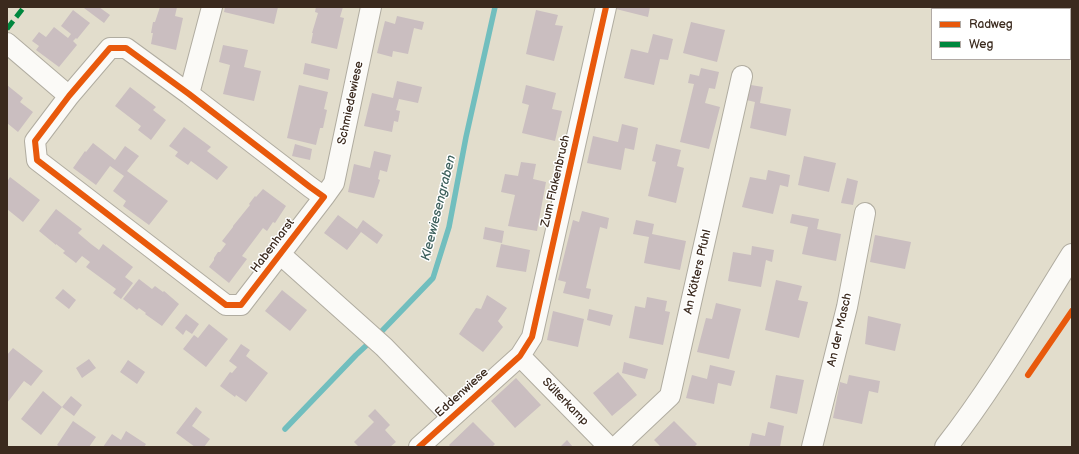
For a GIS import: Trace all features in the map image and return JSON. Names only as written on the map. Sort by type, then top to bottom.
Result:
[{"type":"street","points":[[189,94],[212,7]]},
{"type":"street","name":"Schmiedewiese","points":[[324,197],[334,182],[371,7]]},
{"type":"street","name":"Zum Flakenbruch","points":[[520,356],[532,337],[606,7]]},
{"type":"street","points":[[7,43],[69,96]]},
{"type":"street","name":"Habenharst","points":[[110,48],[126,48],[189,94],[324,197],[241,305],[226,305],[37,160],[35,141],[69,96],[110,48]]},
{"type":"street","name":"An Kötters Pfuhl","points":[[616,447],[670,396],[742,76]]},
{"type":"street","name":"An der Masch","points":[[812,447],[846,307],[865,213]]},
{"type":"street","name":"Habenharst","points":[[280,254],[384,347],[452,417]]},
{"type":"street","points":[[946,447],[962,427],[1072,255]]},
{"type":"street","name":"Eddenwiese","points":[[419,447],[520,356]]},
{"type":"street","name":"Sülterkamp","points":[[520,356],[609,447]]},
{"type":"building","points":[[99,7],[110,15],[104,23],[84,8]]},
{"type":"building","points":[[160,7],[177,7],[175,16],[183,18],[176,50],[151,44],[153,22],[155,22]]},
{"type":"building","points":[[225,7],[278,7],[274,24],[224,12]]},
{"type":"building","points":[[316,7],[343,7],[340,17],[344,18],[337,49],[311,43],[312,33],[318,13],[315,12]]},
{"type":"building","points":[[650,7],[648,17],[612,8]]},
{"type":"building","points":[[73,10],[90,23],[77,39],[76,38],[73,41],[77,45],[59,67],[36,50],[39,46],[32,41],[39,32],[46,37],[54,27],[68,38],[71,34],[61,26]]},
{"type":"building","points":[[536,10],[558,15],[555,25],[563,26],[554,61],[526,54]]},
{"type":"building","points":[[397,16],[424,22],[422,30],[414,28],[408,54],[393,51],[392,57],[377,53],[385,21],[395,24]]},
{"type":"building","points":[[691,22],[725,30],[717,62],[683,53]]},
{"type":"building","points":[[653,34],[673,39],[668,60],[660,59],[654,85],[624,78],[631,49],[648,53]]},
{"type":"building","points":[[223,45],[248,50],[244,67],[261,71],[254,101],[223,94],[230,65],[219,62]]},
{"type":"building","points":[[305,63],[330,69],[328,80],[303,74]]},
{"type":"building","points":[[701,68],[719,72],[715,89],[709,88],[705,103],[720,107],[709,149],[680,142],[694,84],[688,83],[690,74],[699,76]]},
{"type":"building","points":[[397,81],[422,87],[418,103],[399,99],[396,110],[400,111],[398,122],[394,121],[392,132],[364,126],[372,93],[393,98]]},
{"type":"building","points":[[745,84],[763,87],[760,103],[791,109],[786,136],[750,128],[755,102],[742,99]]},
{"type":"building","points":[[7,85],[23,98],[20,102],[33,112],[18,132],[7,123]]},
{"type":"building","points":[[299,85],[328,92],[324,109],[327,110],[323,128],[320,128],[316,145],[287,138]]},
{"type":"building","points":[[526,85],[556,93],[552,109],[562,111],[555,141],[522,133],[529,105],[522,103]]},
{"type":"building","points":[[130,87],[156,107],[153,110],[166,120],[151,140],[138,130],[141,126],[115,106]]},
{"type":"building","points":[[622,124],[638,128],[634,150],[625,148],[621,170],[587,163],[593,136],[618,142]]},
{"type":"building","points":[[184,127],[211,147],[207,151],[228,167],[217,180],[191,161],[188,165],[175,156],[178,152],[169,146]]},
{"type":"building","points":[[93,143],[115,160],[125,146],[139,156],[127,171],[168,201],[149,225],[123,206],[126,201],[113,191],[124,176],[110,166],[96,185],[73,168],[85,151],[86,152]]},
{"type":"building","points":[[295,144],[312,149],[310,160],[292,156]]},
{"type":"building","points":[[656,144],[681,150],[677,166],[684,168],[676,203],[648,196],[656,162],[652,161]]},
{"type":"building","points":[[374,151],[391,155],[387,172],[380,170],[378,179],[380,180],[374,198],[348,192],[354,164],[370,168]]},
{"type":"building","points":[[804,156],[836,163],[829,192],[798,185]]},
{"type":"building","points":[[521,162],[536,164],[533,179],[546,182],[537,231],[508,226],[515,195],[501,192],[505,174],[518,176]]},
{"type":"building","points":[[768,170],[790,175],[788,187],[780,185],[773,214],[742,207],[750,177],[766,180]]},
{"type":"building","points":[[10,177],[40,200],[23,222],[7,209],[7,182]]},
{"type":"building","points":[[847,178],[858,181],[853,205],[841,203]]},
{"type":"building","points":[[263,189],[286,206],[275,223],[273,222],[267,231],[263,228],[242,256],[247,259],[229,283],[209,267],[218,252],[220,252],[226,244],[222,241],[250,205],[249,204],[255,196],[256,197]]},
{"type":"building","points":[[56,209],[82,229],[78,233],[91,244],[99,250],[103,244],[133,267],[125,277],[133,283],[121,299],[113,293],[116,289],[86,267],[90,262],[82,256],[76,263],[63,253],[65,251],[39,231]]},
{"type":"building","points":[[582,211],[609,218],[607,229],[600,227],[586,288],[591,289],[589,299],[563,293],[566,282],[558,280],[573,220],[579,222]]},
{"type":"building","points":[[792,214],[819,219],[817,229],[841,234],[836,261],[802,254],[808,227],[790,223]]},
{"type":"building","points":[[338,215],[357,229],[363,220],[383,235],[377,244],[361,232],[347,250],[324,233]]},
{"type":"building","points":[[636,220],[654,224],[652,234],[686,241],[680,270],[644,263],[649,237],[633,234]]},
{"type":"building","points":[[485,227],[504,231],[502,243],[483,239]]},
{"type":"building","points":[[875,235],[911,242],[905,269],[870,262]]},
{"type":"building","points":[[501,244],[530,250],[526,272],[496,267]]},
{"type":"building","points":[[752,246],[774,250],[772,262],[766,260],[761,287],[728,281],[733,252],[751,255]]},
{"type":"building","points":[[139,279],[152,289],[155,286],[163,292],[164,291],[179,304],[162,326],[139,308],[137,310],[123,299]]},
{"type":"building","points":[[776,280],[802,286],[798,300],[808,302],[799,338],[765,330]]},
{"type":"building","points":[[63,289],[76,300],[69,309],[55,298]]},
{"type":"building","points":[[282,290],[307,310],[290,331],[265,311]]},
{"type":"building","points":[[487,295],[507,308],[498,321],[503,327],[483,352],[459,334],[476,308],[481,309]]},
{"type":"building","points":[[647,297],[667,301],[665,311],[670,312],[663,345],[629,338],[635,306],[645,308]]},
{"type":"building","points":[[716,303],[741,309],[729,359],[697,352],[706,318],[712,319]]},
{"type":"building","points":[[589,309],[613,315],[610,326],[587,320]]},
{"type":"building","points":[[553,311],[584,319],[578,347],[547,340]]},
{"type":"building","points":[[186,314],[199,324],[192,334],[186,330],[183,335],[175,328]]},
{"type":"building","points":[[868,316],[901,324],[895,351],[865,344]]},
{"type":"building","points":[[209,324],[228,339],[206,367],[183,349],[194,335],[198,338]]},
{"type":"building","points":[[241,344],[250,350],[246,356],[268,373],[246,402],[236,395],[235,397],[220,386],[230,372],[232,373],[237,367],[229,361]]},
{"type":"building","points":[[13,348],[43,371],[31,386],[24,381],[7,403],[7,355]]},
{"type":"building","points":[[89,359],[96,368],[82,378],[76,368]]},
{"type":"building","points":[[128,360],[145,372],[137,384],[120,372]]},
{"type":"building","points":[[624,362],[648,369],[645,379],[622,373]]},
{"type":"building","points":[[710,365],[735,371],[731,386],[718,383],[714,404],[686,398],[692,375],[707,379]]},
{"type":"building","points":[[618,372],[637,395],[612,416],[593,393]]},
{"type":"building","points":[[776,375],[804,380],[797,414],[770,408]]},
{"type":"building","points":[[849,375],[880,381],[878,393],[869,391],[862,424],[833,418],[840,382],[847,384]]},
{"type":"building","points":[[516,378],[541,405],[515,428],[491,401]]},
{"type":"building","points":[[43,391],[62,407],[41,435],[21,419]]},
{"type":"building","points":[[71,396],[82,405],[74,416],[62,407]]},
{"type":"building","points":[[196,407],[202,412],[192,426],[210,439],[204,447],[195,447],[176,433]]},
{"type":"building","points":[[375,409],[390,425],[385,430],[396,442],[390,447],[359,447],[354,442],[374,422],[368,416]]},
{"type":"building","points":[[73,421],[96,437],[89,447],[60,447],[57,445]]},
{"type":"building","points":[[674,421],[697,444],[694,447],[661,447],[654,440]]},
{"type":"building","points":[[473,422],[495,444],[492,447],[451,447],[449,445]]},
{"type":"building","points":[[768,422],[784,426],[780,447],[749,447],[752,433],[765,436]]},
{"type":"building","points":[[126,431],[146,444],[144,447],[103,447],[112,434],[121,440]]},
{"type":"building","points":[[567,440],[573,447],[560,447]]},
{"type":"waterway","name":"Kleewiesengraben","points":[[285,429],[433,278],[449,227],[466,137],[495,7]]},
{"type":"marked path","points":[[7,29],[24,7]]},
{"type":"cycle path","points":[[419,447],[520,356],[532,337],[606,7]]},
{"type":"cycle path","points":[[110,48],[126,48],[324,197],[241,305],[226,305],[37,160],[35,141],[69,96],[110,48]]},
{"type":"cycle path","points":[[1028,375],[1072,311]]}]
